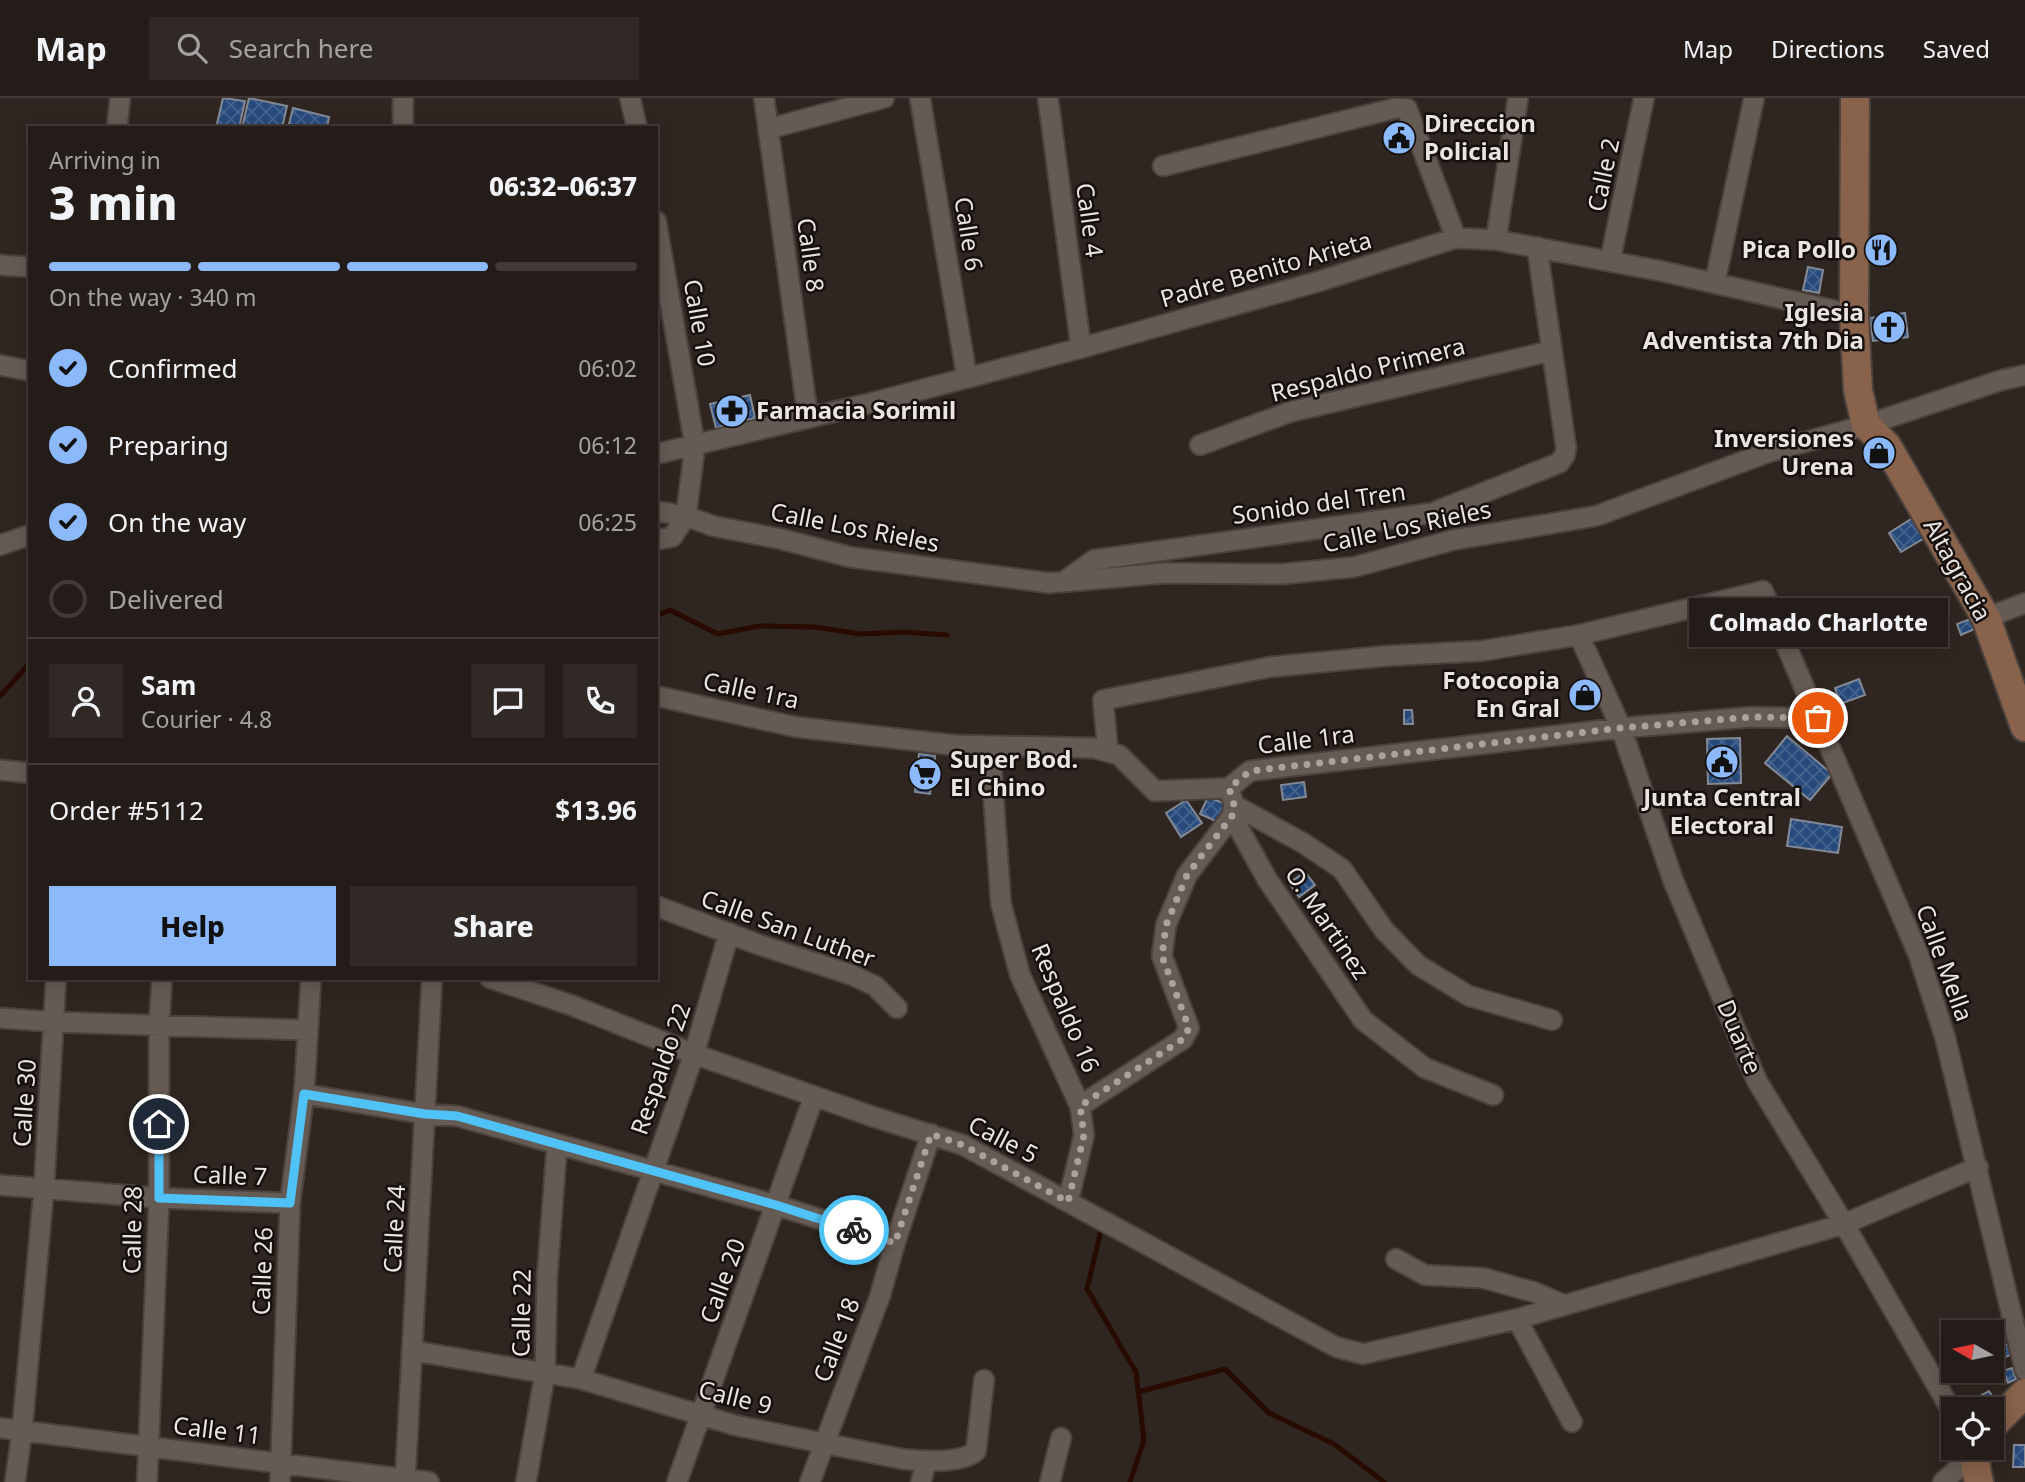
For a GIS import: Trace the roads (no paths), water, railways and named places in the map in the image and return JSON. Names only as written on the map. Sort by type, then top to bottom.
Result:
[{"type":"street","points":[[117,126],[120,98]]},
{"type":"street","points":[[403,98],[403,126]]},
{"type":"street","points":[[631,98],[637,126]]},
{"type":"street","name":"Calle 8","points":[[764,98],[808,418]]},
{"type":"street","points":[[768,130],[884,98]]},
{"type":"street","name":"Calle 6","points":[[920,98],[967,378]]},
{"type":"street","name":"Calle 4","points":[[1048,98],[1081,348]]},
{"type":"street","points":[[1496,240],[1518,98]]},
{"type":"street","name":"Calle 2","points":[[1610,261],[1644,98]]},
{"type":"street","points":[[1715,282],[1754,98]]},
{"type":"street","points":[[1855,98],[1854,315],[1858,390],[1866,425]]},
{"type":"street","points":[[1163,166],[1407,104],[1456,237]]},
{"type":"street","name":"Calle 10","points":[[658,233],[695,446],[686,516]]},
{"type":"street","name":"Padre Benito Arieta","points":[[658,454],[1081,348],[1320,281],[1456,237],[1496,240],[1610,261],[1715,282],[1854,315]]},
{"type":"street","points":[[1537,247],[1551,351]]},
{"type":"street","points":[[0,265],[28,267]]},
{"type":"street","name":"Respaldo Primera","points":[[1200,445],[1290,412],[1551,351]]},
{"type":"street","name":"Sonido del Tren","points":[[1066,580],[1094,560],[1432,513],[1559,463],[1565,455],[1566,446],[1551,351]]},
{"type":"street","points":[[0,365],[28,371]]},
{"type":"street","name":"Calle Los Rieles","points":[[658,511],[686,516],[713,526],[781,538],[850,557],[1050,583],[1165,573],[1282,574],[1354,567],[1452,540],[1597,516],[1769,452],[2025,375]]},
{"type":"street","name":"Altagracia","points":[[1866,425],[1887,446],[1986,618],[2025,727]]},
{"type":"street","points":[[658,540],[672,537],[686,516]]},
{"type":"street","points":[[0,545],[28,536]]},
{"type":"street","name":"Calle Mella","points":[[1579,635],[1763,591],[1919,956],[1945,1037],[2025,1370]]},
{"type":"street","points":[[1986,618],[2025,603]]},
{"type":"street","points":[[1108,752],[1103,700],[1270,667],[1481,650],[1579,635]]},
{"type":"street","name":"Duarte","points":[[1579,635],[1621,728],[1673,880],[1757,1081],[1844,1224],[1944,1397]]},
{"type":"street","name":"Calle 1ra","points":[[658,696],[796,727],[953,745],[1094,748],[1119,755],[1155,792],[1232,803],[1250,771],[1621,728],[1751,717],[1818,718]]},
{"type":"street","name":"Respaldo 16","points":[[989,747],[1004,916],[1020,975],[1080,1106],[1084,1135],[1068,1202]]},
{"type":"street","points":[[0,770],[28,773]]},
{"type":"street","points":[[1080,1106],[1183,1039],[1189,1028],[1162,956],[1166,925],[1187,875],[1232,803],[1303,843],[1342,869],[1384,930],[1418,965],[1469,996],[1552,1020]]},
{"type":"street","name":"O. Martinez","points":[[1232,803],[1267,879],[1363,1020],[1425,1069],[1493,1095]]},
{"type":"street","name":"Calle San Luther","points":[[658,907],[757,944],[852,975],[875,986],[897,1008]]},
{"type":"street","name":"Respaldo 22","points":[[581,1379],[694,1054],[729,933]]},
{"type":"street","name":"Calle 30","points":[[15,1482],[44,1187],[56,980]]},
{"type":"street","name":"Calle 28","points":[[147,1482],[159,1198],[159,1026],[162,980]]},
{"type":"street","name":"Calle 26","points":[[280,1473],[290,1203],[304,1094],[311,980]]},
{"type":"street","name":"Calle 24","points":[[405,1480],[432,980]]},
{"type":"street","name":"Calle 5","points":[[496,980],[571,1005],[694,1054],[963,1145],[1336,1347],[1363,1354],[1517,1320],[1844,1224],[1978,1167]]},
{"type":"street","points":[[0,1018],[55,1023],[306,1030]]},
{"type":"street","points":[[304,1094],[425,1114],[457,1116],[776,1205],[895,1243]]},
{"type":"street","name":"Calle 20","points":[[677,1482],[814,1096]]},
{"type":"street","name":"Calle 18","points":[[810,1482],[880,1296],[931,1134]]},
{"type":"street","name":"Calle 22","points":[[526,1482],[545,1373],[547,1278],[557,1145]]},
{"type":"street","name":"Calle 7","points":[[0,1185],[159,1198],[290,1203]]},
{"type":"street","points":[[1396,1259],[1424,1275],[1483,1278],[1534,1292],[1564,1305]]},
{"type":"street","points":[[1517,1320],[1572,1422]]},
{"type":"street","name":"Calle 9","points":[[414,1351],[581,1379],[734,1425],[926,1462],[969,1456],[976,1451],[984,1380]]},
{"type":"street","points":[[2004,1414],[2025,1393]]},
{"type":"street","name":"Calle 11","points":[[0,1428],[150,1447],[280,1473],[429,1482]]},
{"type":"street","points":[[1050,1482],[1061,1438]]},
{"type":"street","points":[[1943,1482],[1965,1460]]},
{"type":"street","points":[[1975,1460],[1979,1482]]},
{"type":"street","points":[[921,1482],[926,1462]]},
{"type":"waterway","points":[[658,615],[670,610],[718,634],[759,626],[815,627],[860,634],[904,632],[947,635]]},
{"type":"waterway","points":[[0,696],[28,665]]},
{"type":"waterway","points":[[1102,1226],[1087,1289],[1136,1372],[1144,1440],[1130,1482]]},
{"type":"waterway","points":[[1138,1392],[1225,1369],[1269,1413],[1334,1444],[1384,1482]]},
{"type":"place","name":"Direccion Policial","points":[[1399,138]]},
{"type":"place","name":"Pica Pollo","points":[[1881,250]]},
{"type":"place","name":"Iglesia Adventista 7th Dia","points":[[1889,327]]},
{"type":"place","name":"Farmacia Sorimil","points":[[732,411]]},
{"type":"place","name":"Inversiones Urena","points":[[1879,453]]},
{"type":"place","name":"Fotocopia En Gral","points":[[1585,695]]},
{"type":"place","name":"Colmado Charlotte","points":[[1818,718]]},
{"type":"place","name":"Junta Central Electoral","points":[[1722,762]]},
{"type":"place","name":"Super Bod. El Chino","points":[[925,774]]}]
